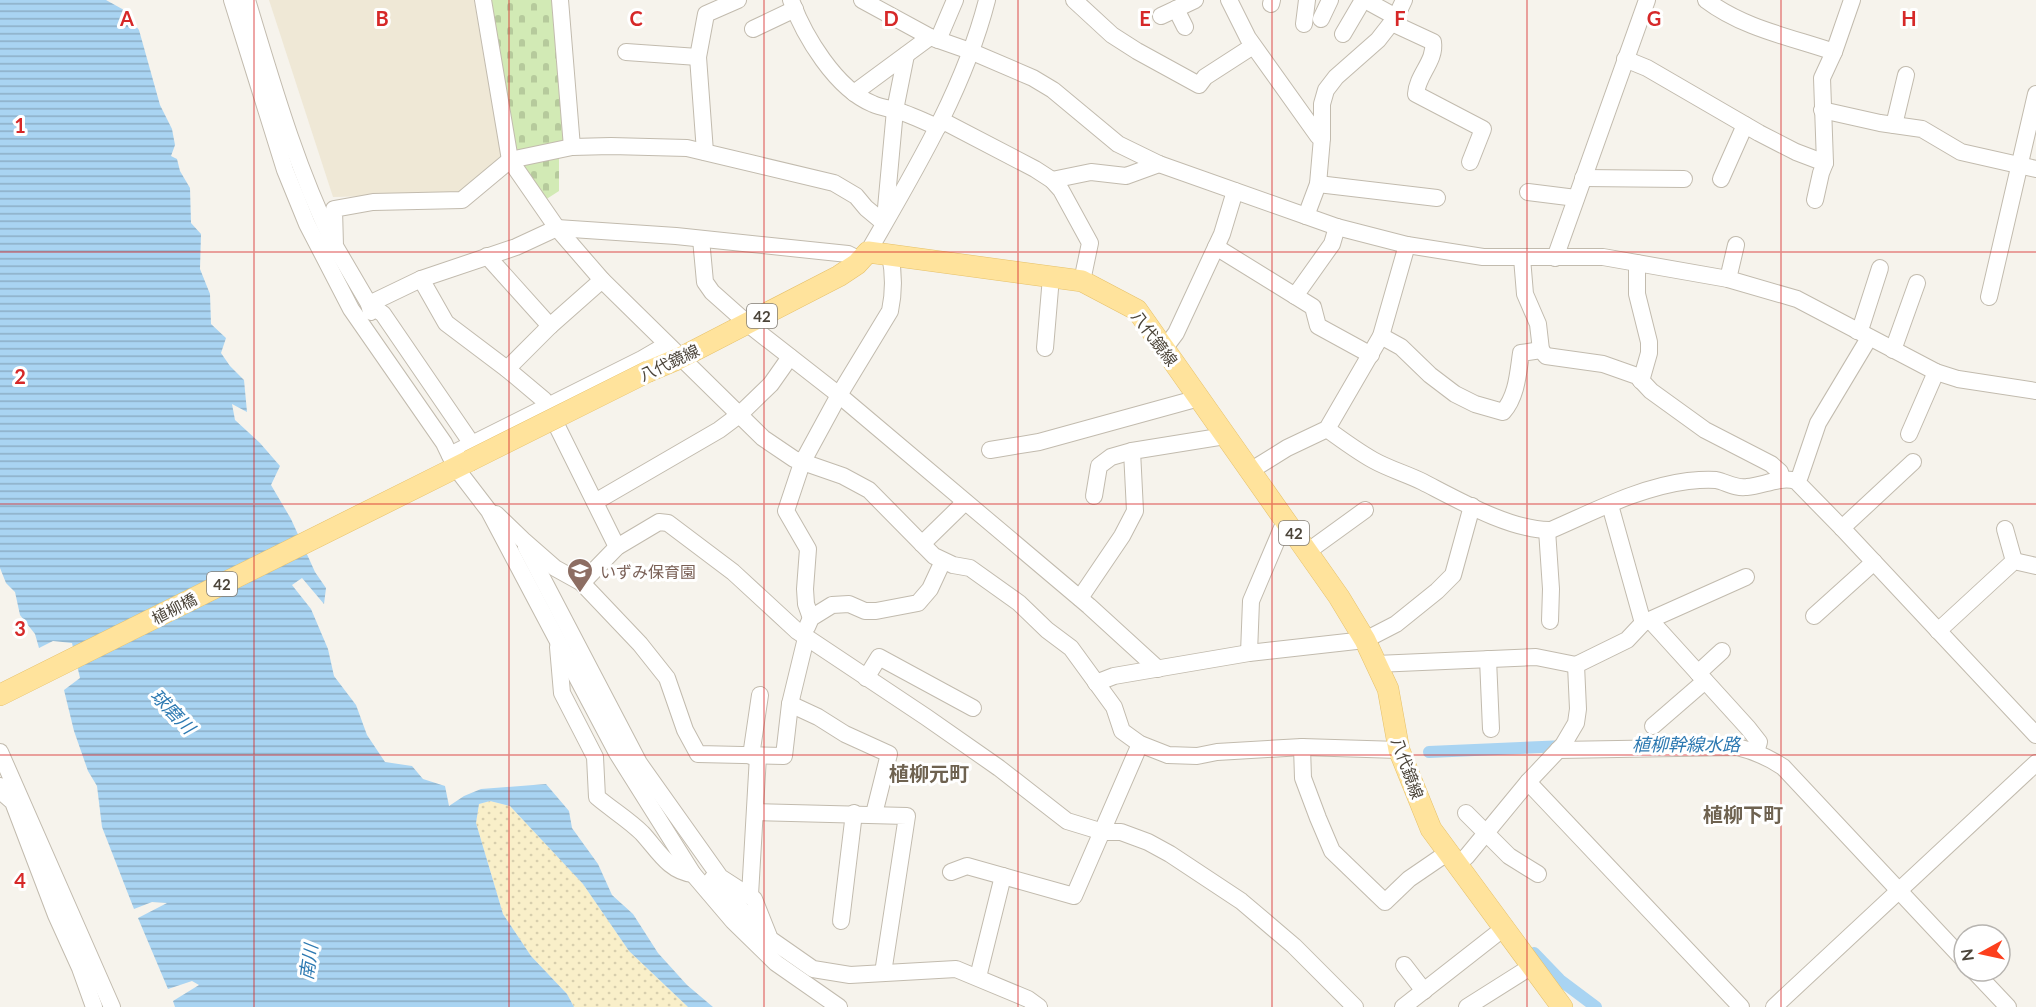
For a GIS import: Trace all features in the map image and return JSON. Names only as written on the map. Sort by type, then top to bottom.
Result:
[{"type":"main road","name":"八代鏡線","points":[[458,460],[649,371],[673,351],[748,324],[839,276],[862,258],[890,255],[1082,281],[1137,310],[1338,597],[1365,640],[1388,689],[1399,750],[1431,829],[1562,1007]]},
{"type":"main road","name":"植柳橋","points":[[0,695],[458,460]]},
{"type":"street","points":[[232,0],[285,170],[307,225],[351,309],[458,460]]},
{"type":"street","points":[[247,0],[287,133],[314,202],[335,246],[369,304],[388,360]]},
{"type":"street","points":[[483,0],[510,160],[556,228],[602,280],[763,438],[802,463],[843,476],[869,490],[934,556],[953,565],[970,568],[1019,603],[1047,630],[1071,648],[1114,707],[1122,731],[1140,744],[1168,755],[1197,756],[1217,752],[1302,747],[1399,750]]},
{"type":"street","points":[[561,0],[572,147]]},
{"type":"street","points":[[705,152],[698,57],[706,14],[738,0]]},
{"type":"street","points":[[862,0],[934,39],[970,51],[1033,78],[1053,90],[1118,144],[1159,164],[1337,227],[1407,245],[1483,257],[1603,257],[1728,279],[1797,299],[1936,372],[1958,379],[2036,391]]},
{"type":"street","points":[[854,93],[906,55],[934,39],[955,0]]},
{"type":"street","points":[[369,304],[421,279],[516,247],[556,228],[796,247],[862,258],[940,124],[980,30],[987,0]]},
{"type":"street","points":[[1074,0],[1113,35],[1199,85],[1205,77],[1253,46]]},
{"type":"street","points":[[1185,27],[1168,12],[1195,0]]},
{"type":"street","points":[[1229,0],[1253,46],[1318,136],[1322,138]]},
{"type":"street","points":[[1304,24],[1307,0]]},
{"type":"street","points":[[1321,19],[1330,0]]},
{"type":"street","points":[[1343,34],[1364,0],[1433,42],[1434,51],[1417,86],[1416,94],[1483,129],[1470,162]]},
{"type":"street","points":[[1306,216],[1318,184],[1322,104],[1326,90],[1336,77],[1378,40],[1394,20],[1404,0]]},
{"type":"street","points":[[1555,258],[1647,0]]},
{"type":"street","points":[[1706,0],[1722,12],[1760,28],[1834,52]]},
{"type":"street","points":[[1815,200],[1825,163],[1822,78],[1834,52],[1852,0]]},
{"type":"street","points":[[753,29],[793,5],[819,52],[841,82],[854,93],[873,104],[940,124],[1052,180],[1062,190],[1090,243],[1082,281]]},
{"type":"street","points":[[626,52],[698,57]]},
{"type":"street","points":[[884,223],[895,110],[906,55]]},
{"type":"street","points":[[1625,59],[1665,77],[1745,125],[1796,152],[1825,163]]},
{"type":"street","points":[[1894,125],[1906,75]]},
{"type":"street","points":[[1989,297],[2028,167],[2036,94]]},
{"type":"street","points":[[1822,110],[1922,129],[1961,152],[2028,167]]},
{"type":"street","points":[[1721,179],[1745,125]]},
{"type":"street","points":[[335,246],[334,209],[373,202],[462,200],[510,160],[572,147],[687,148],[834,183],[856,196],[884,223]]},
{"type":"street","points":[[1052,180],[1091,172],[1126,176],[1159,164]]},
{"type":"street","points":[[1583,178],[1684,179]]},
{"type":"street","points":[[1318,184],[1437,198]]},
{"type":"street","points":[[1164,349],[1176,333],[1216,247],[1235,191]]},
{"type":"street","points":[[1528,192],[1576,198]]},
{"type":"street","points":[[1295,296],[1332,244],[1337,227]]},
{"type":"street","points":[[701,239],[707,287],[748,324],[839,395],[1080,598],[1158,669]]},
{"type":"street","points":[[1250,471],[1287,448],[1327,429],[1381,336],[1407,245]]},
{"type":"street","points":[[1728,279],[1736,245]]},
{"type":"street","points":[[1216,247],[1313,307],[1318,326],[1371,355]]},
{"type":"street","points":[[812,618],[806,604],[804,589],[808,549],[786,511],[802,463],[839,395],[890,311],[893,280],[890,255]]},
{"type":"street","points":[[487,256],[550,326]]},
{"type":"street","points":[[1522,258],[1524,294],[1538,324],[1541,350],[1546,356],[1603,364],[1637,376],[1670,406],[1705,430],[1771,464],[1842,528],[2036,735]]},
{"type":"street","points":[[1637,263],[1637,294],[1649,342],[1649,353],[1641,381]]},
{"type":"street","points":[[1327,429],[1374,461],[1401,471],[1512,524],[1537,530],[1547,530],[1657,487],[1688,481],[1716,480],[1747,488],[1789,480],[1800,476],[1818,423],[1863,335],[1862,324],[1880,268]]},
{"type":"street","points":[[1045,348],[1050,277]]},
{"type":"street","points":[[421,279],[446,323],[544,400],[617,547]]},
{"type":"street","points":[[507,369],[550,326],[602,280]]},
{"type":"street","points":[[1893,350],[1917,284]]},
{"type":"street","points":[[369,304],[383,314],[458,460],[489,511],[617,753],[679,852],[697,871],[770,939],[813,969],[850,975],[956,969],[1028,999],[1039,1007]]},
{"type":"street","points":[[1381,336],[1401,347],[1441,385],[1455,394],[1475,404],[1503,412],[1509,404],[1516,383],[1521,353],[1541,350]]},
{"type":"street","points":[[458,460],[547,406],[642,359],[673,351]]},
{"type":"street","points":[[596,502],[719,430],[739,415],[771,384],[790,357]]},
{"type":"street","points":[[1909,434],[1936,372]]},
{"type":"street","points":[[990,450],[1039,442],[1199,398]]},
{"type":"street","points":[[1094,496],[1099,466],[1112,456],[1225,436]]},
{"type":"street","points":[[1080,598],[1122,536],[1135,511],[1132,452]]},
{"type":"street","points":[[1842,528],[1912,462]]},
{"type":"street","points":[[922,544],[965,502]]},
{"type":"street","points":[[1610,505],[1646,622],[1702,677],[1757,747],[1783,767],[1901,888],[1952,946]]},
{"type":"street","points":[[1096,683],[1114,676],[1249,653],[1365,640],[1396,624],[1437,591],[1453,574],[1472,506]]},
{"type":"street","points":[[1307,552],[1365,510]]},
{"type":"street","points":[[489,511],[498,514],[555,568],[582,583],[640,644],[667,678],[685,729],[698,754],[784,756],[790,704],[805,637],[812,618],[821,610],[843,603],[876,611],[918,603],[930,589],[943,561]]},
{"type":"street","points":[[1249,653],[1251,601],[1285,520]]},
{"type":"street","points":[[582,583],[617,547],[659,522],[668,523],[733,572],[805,637],[999,768],[1067,821],[1103,832],[1121,832],[1155,846],[1241,901],[1294,946],[1355,1007]]},
{"type":"street","points":[[2005,529],[2014,561]]},
{"type":"street","points":[[1547,530],[1551,621]]},
{"type":"street","points":[[523,540],[639,763],[720,877]]},
{"type":"street","points":[[1938,631],[2014,561]]},
{"type":"street","points":[[2014,561],[2036,566]]},
{"type":"street","points":[[1814,616],[1874,562]]},
{"type":"street","points":[[1376,664],[1536,657],[1576,666],[1628,640],[1646,622],[1746,577]]},
{"type":"street","points":[[558,640],[562,693],[595,757],[597,797],[642,833],[658,854],[684,873],[697,871],[720,877],[750,895],[754,899],[770,939]]},
{"type":"street","points":[[1653,726],[1702,677],[1722,651]]},
{"type":"street","points":[[866,678],[879,657],[973,708]]},
{"type":"street","points":[[1488,659],[1491,729]]},
{"type":"street","points":[[1302,747],[1303,778],[1332,851],[1385,903],[1409,879],[1452,859],[1467,856],[1528,782],[1563,745],[1576,723],[1578,709],[1576,666]]},
{"type":"street","points":[[750,895],[755,812],[754,756],[760,695]]},
{"type":"street","points":[[790,704],[818,717],[845,735],[889,754],[874,814]]},
{"type":"street","points":[[951,872],[967,866],[1074,896],[1140,744]]},
{"type":"street","points":[[1558,750],[1757,747]]},
{"type":"street","points":[[0,752],[112,1007]]},
{"type":"street","points":[[1774,1007],[2036,763]]},
{"type":"street","points":[[1528,782],[1742,1007]]},
{"type":"street","points":[[0,786],[13,802],[56,915],[81,968],[94,1004]]},
{"type":"street","points":[[755,812],[907,816],[883,973]]},
{"type":"street","points":[[841,921],[854,813]]},
{"type":"street","points":[[1466,813],[1509,856],[1538,874]]},
{"type":"street","points":[[697,871],[733,921],[776,963],[839,1007]]},
{"type":"street","points":[[978,977],[1003,876]]},
{"type":"street","points":[[1403,1007],[1504,928]]},
{"type":"street","points":[[1404,965],[1424,991]]},
{"type":"street","points":[[1467,1007],[1532,966]]},
{"type":"street","points":[[1985,983],[2008,1007]]},
{"type":"shaded area","points":[[269,0],[474,0],[502,162],[460,194],[333,197]]},
{"type":"sand","points":[[490,801],[510,806],[583,884],[629,951],[688,1007],[574,1007],[567,994],[531,956],[503,914],[476,823],[479,804]]},
{"type":"green space","points":[[487,0],[558,0],[570,144],[559,155],[559,191],[545,200],[516,154]]},
{"type":"water","points":[[0,0],[106,0],[124,10],[123,20],[131,20],[139,30],[160,105],[172,129],[175,145],[171,156],[177,159],[180,171],[190,188],[191,223],[201,234],[200,269],[210,294],[211,324],[226,338],[221,353],[244,380],[247,412],[232,404],[235,420],[280,466],[271,485],[291,519],[315,572],[326,588],[324,604],[302,578],[292,585],[311,609],[328,649],[334,676],[356,705],[367,735],[385,762],[412,766],[423,779],[445,786],[449,806],[481,789],[546,784],[569,811],[572,828],[598,864],[612,895],[633,914],[658,953],[687,985],[713,1007],[688,1007],[629,951],[583,884],[510,806],[490,801],[479,804],[476,823],[503,914],[531,956],[567,994],[574,1007],[175,1007],[173,1001],[199,985],[192,981],[168,989],[138,918],[167,903],[152,902],[134,909],[102,827],[97,786],[88,771],[74,731],[64,690],[80,678],[72,643],[53,641],[39,648],[35,634],[20,615],[15,592],[6,583],[0,568]]},
{"type":"waterway","name":"植柳幹線水路","points":[[1429,752],[1566,746]]},
{"type":"waterway","points":[[1534,953],[1560,980],[1596,1007]]},
{"type":"place","name":"いずみ保育園","points":[[580,594]]},
{"type":"district","name":"植柳元町","points":[[929,773]]},
{"type":"district","name":"植柳下町","points":[[1743,814]]},
{"type":"water label","name":"球磨川","points":[[173,711]]},
{"type":"water label","name":"南川","points":[[308,962]]}]
